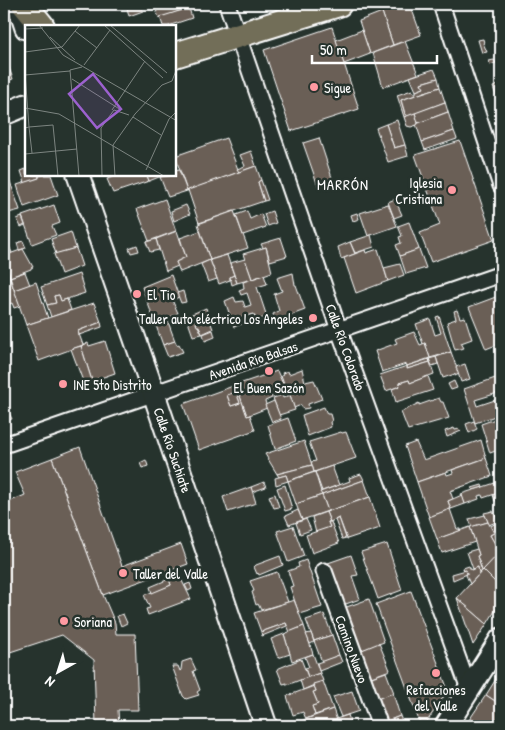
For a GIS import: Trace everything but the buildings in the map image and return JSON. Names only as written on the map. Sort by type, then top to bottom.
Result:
[{"type":"main road","points":[[24,4],[41,25]]},
{"type":"main road","points":[[176,55],[338,4]]},
{"type":"street","points":[[18,4],[25,25]]},
{"type":"street","name":"Calle Río Colorado","points":[[227,4],[339,330],[469,689]]},
{"type":"street","points":[[441,4],[501,186]]},
{"type":"street","points":[[4,114],[25,105]]},
{"type":"street","name":"Calle Río Suchiate","points":[[78,176],[266,726]]},
{"type":"street","name":"Avenida Río Balsas","points":[[4,445],[501,274]]},
{"type":"street","name":"Camino Nuevo","points":[[324,571],[380,726]]},
{"type":"street","points":[[446,726],[501,639]]},
{"type":"place","name":"Sigue","points":[[314,87]]},
{"type":"place","name":"Iglesia Cristiana","points":[[452,190]]},
{"type":"place","name":"El Tio","points":[[137,294]]},
{"type":"place","name":"Taller auto eléctrico Los Angeles","points":[[313,318]]},
{"type":"place","name":"El Buen Sazón","points":[[269,371]]},
{"type":"place","name":"INE 5to Distrito","points":[[63,384]]},
{"type":"place","name":"Taller del Valle","points":[[123,573]]},
{"type":"place","name":"Soriana","points":[[64,621]]},
{"type":"place","name":"Refacciones del Valle","points":[[436,673]]},
{"type":"district","name":"MARRÓN","points":[[343,184]]}]
